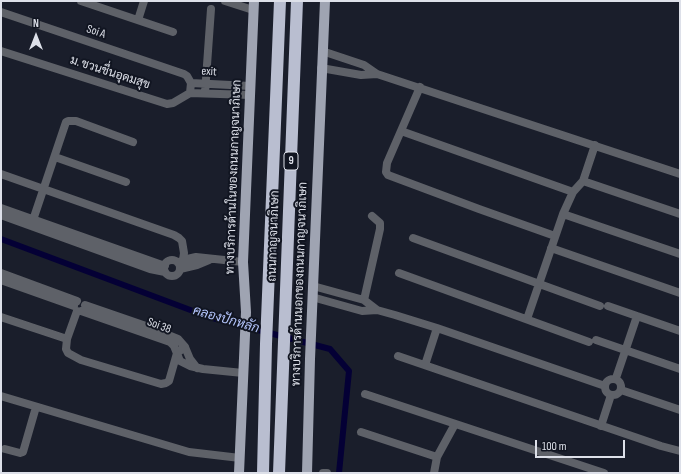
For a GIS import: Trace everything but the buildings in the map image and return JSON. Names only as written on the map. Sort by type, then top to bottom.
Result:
[{"type":"highway","name":"ถนนกาญจนาภิเษก","points":[[263,473],[267,315],[280,1]]},
{"type":"highway","name":"ถนนกาญจนาภิเษก","points":[[279,473],[297,1]]},
{"type":"main road","name":"ทางบริการด้านนอกของถนนกาญจนาภิเษก","points":[[307,473],[312,297],[325,1]]},
{"type":"main road","name":"ทางบริการด้านในของถนนกาญจนาภิเษก","points":[[239,473],[246,312],[243,262],[254,5]]},
{"type":"street","points":[[81,1],[173,32]]},
{"type":"street","points":[[138,20],[144,1]]},
{"type":"street","points":[[225,1],[254,5]]},
{"type":"street","points":[[205,93],[211,9]]},
{"type":"street","name":"Soi A","points":[[1,12],[184,74],[191,83]]},
{"type":"street","name":"ม. ชวนชื่นอุดมสุข","points":[[1,51],[167,104],[173,103],[190,92]]},
{"type":"street","points":[[322,51],[364,65],[377,74]]},
{"type":"street","points":[[321,68],[361,74],[377,74],[680,174]]},
{"type":"street","points":[[191,83],[190,92],[205,93],[250,90]]},
{"type":"street","name":"exit","points":[[191,83],[250,90]]},
{"type":"street","points":[[420,87],[387,163],[386,172],[390,176],[555,236]]},
{"type":"street","points":[[32,223],[66,122],[76,121],[133,142]]},
{"type":"street","points":[[401,131],[573,192]]},
{"type":"street","points":[[527,319],[563,214],[573,192],[583,181],[595,145]]},
{"type":"street","points":[[55,157],[126,182]]},
{"type":"street","points":[[1,174],[174,235],[182,241],[184,253],[180,264],[180,272],[175,276],[170,276],[165,269]]},
{"type":"street","points":[[583,181],[680,214]]},
{"type":"street","points":[[1,208],[32,223]]},
{"type":"street","points":[[563,214],[680,254]]},
{"type":"street","points":[[1,215],[32,223],[112,252],[150,269],[165,269]]},
{"type":"street","points":[[364,300],[380,230],[380,223],[372,216]]},
{"type":"street","points":[[413,238],[539,284],[680,331]]},
{"type":"street","points":[[551,248],[680,293]]},
{"type":"street","points":[[180,264],[196,257],[209,260],[243,262]]},
{"type":"street","points":[[165,269],[169,261],[172,260],[180,264]]},
{"type":"street","points":[[1,273],[79,307]]},
{"type":"street","points":[[399,274],[527,319],[680,369]]},
{"type":"street","points":[[1,280],[79,307]]},
{"type":"street","points":[[313,286],[364,300],[377,310]]},
{"type":"street","points":[[312,297],[362,311],[377,310],[437,328],[605,386],[606,390],[611,394],[617,394],[621,390],[621,382],[616,378]]},
{"type":"street","points":[[348,307],[350,297]]},
{"type":"street","points":[[79,307],[66,349],[73,357],[161,384],[169,381],[177,353],[186,347]]},
{"type":"street","name":"Soi 38","points":[[79,307],[172,340],[180,361],[197,368],[243,373]]},
{"type":"street","points":[[1,316],[68,339]]},
{"type":"street","points":[[616,378],[636,316]]},
{"type":"street","points":[[424,365],[437,328]]},
{"type":"street","points":[[172,340],[178,339],[186,347],[190,359],[197,368]]},
{"type":"street","points":[[398,356],[601,426],[680,451]]},
{"type":"street","points":[[605,386],[609,380],[616,378]]},
{"type":"street","points":[[621,390],[680,410]]},
{"type":"street","points":[[365,394],[598,472]]},
{"type":"street","points":[[601,426],[611,394]]},
{"type":"street","points":[[1,396],[189,452],[240,458]]},
{"type":"street","points":[[5,449],[20,453],[23,452],[36,407]]},
{"type":"street","points":[[434,473],[437,457],[455,424]]},
{"type":"street","points":[[361,432],[437,457]]},
{"type":"waterway","name":"คลองปักหลัก","points":[[1,239],[209,317],[330,349],[349,371],[339,473]]}]
